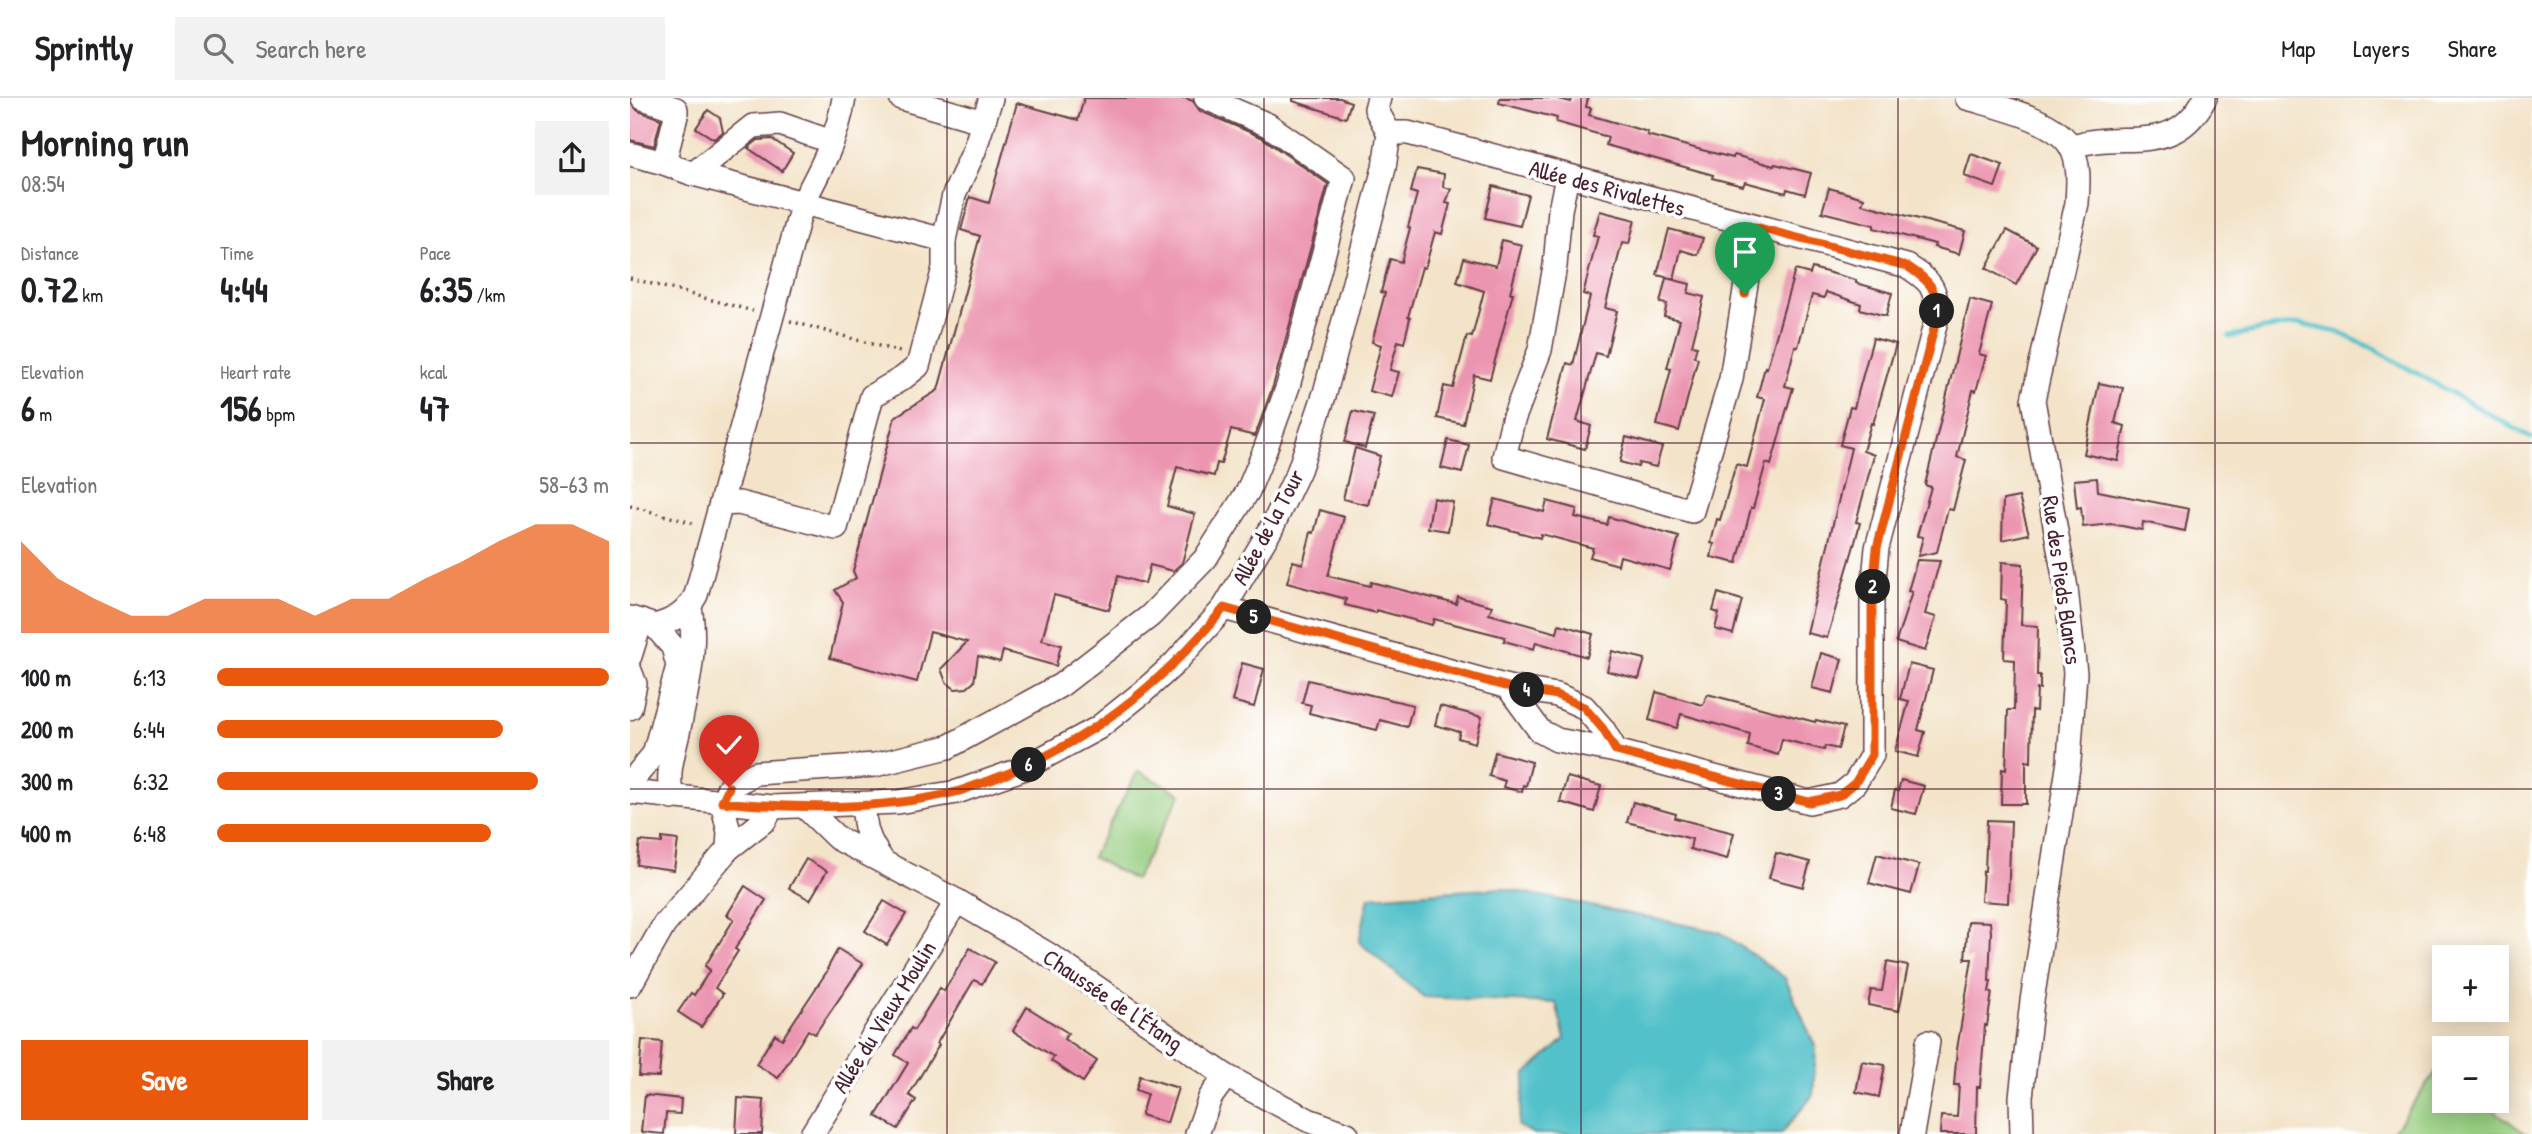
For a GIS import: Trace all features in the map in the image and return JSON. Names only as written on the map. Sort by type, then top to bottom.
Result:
[{"type":"street","points":[[643,98],[676,109],[664,163]]},
{"type":"street","points":[[642,622],[675,620],[690,608],[696,595],[803,202],[825,160],[841,115],[844,98]]},
{"type":"street","points":[[901,98],[984,122]]},
{"type":"street","points":[[722,504],[739,503],[836,528],[872,396],[904,378],[918,366],[944,268],[944,240],[954,195],[974,151],[991,98]]},
{"type":"street","points":[[728,849],[729,832],[722,802],[729,787],[756,773],[875,765],[948,747],[1061,685],[1150,616],[1205,559],[1248,491],[1270,438],[1288,386],[1344,178],[1268,125],[1206,98]]},
{"type":"street","points":[[1379,98],[1376,109],[1389,132]]},
{"type":"street","points":[[1967,98],[2052,127],[2071,147],[2104,140],[2140,141],[2165,135],[2184,126],[2205,98]]},
{"type":"street","points":[[693,174],[753,126],[780,124],[832,142]]},
{"type":"street","name":"Allée de la Tour","points":[[630,792],[772,807],[898,802],[957,792],[1022,769],[1087,734],[1134,699],[1174,664],[1224,608],[1271,529],[1299,470],[1335,353],[1384,168],[1389,132]]},
{"type":"street","name":"Allée des Rivalettes","points":[[1389,132],[1408,133],[1907,266],[1926,278],[1936,294],[1937,317],[1877,548],[1872,600],[1872,755],[1855,783],[1840,795],[1809,802],[1616,751],[1557,740],[1540,731],[1508,687]]},
{"type":"street","name":"Rue des Pieds Blancs","points":[[2022,1134],[2021,1097],[2032,1001],[2069,761],[2075,673],[2066,588],[2033,400],[2077,202],[2079,177],[2071,147]]},
{"type":"street","points":[[630,154],[693,174],[944,240]]},
{"type":"street","points":[[1567,177],[1540,350],[1513,420],[1504,457],[1692,511],[1731,379],[1755,227]]},
{"type":"street","points":[[672,798],[669,786],[670,768],[690,667],[693,624],[690,608]]},
{"type":"street","points":[[1224,608],[1508,687],[1557,695],[1584,707],[1603,729],[1616,751]]},
{"type":"street","points":[[630,656],[642,622]]},
{"type":"street","points":[[630,783],[653,754],[678,666],[673,647],[642,622]]},
{"type":"street","points":[[630,671],[635,684],[630,708]]},
{"type":"street","points":[[863,804],[869,842],[882,860]]},
{"type":"street","name":"Chaussée de l'Étang","points":[[804,806],[837,838],[957,901],[1049,955],[1226,1076],[1308,1120],[1347,1134]]},
{"type":"street","points":[[630,985],[664,925],[728,849],[765,820],[772,807]]},
{"type":"street","name":"Allée du Vieux Moulin","points":[[812,1134],[957,901]]},
{"type":"street","points":[[1912,1134],[1928,1042]]},
{"type":"street","points":[[1197,1134],[1210,1098],[1226,1076]]},
{"type":"path","points":[[630,278],[761,313]]},
{"type":"path","points":[[781,318],[901,352]]},
{"type":"path","points":[[630,506],[705,526]]},
{"type":"green space","points":[[1138,771],[1181,794],[1135,880],[1092,857]]},
{"type":"green space","points":[[2432,1077],[2432,1113],[2497,1113],[2526,1134],[2391,1134]]},
{"type":"water","points":[[1501,888],[1720,932],[1785,978],[1816,1048],[1813,1095],[1781,1134],[1534,1134],[1518,1126],[1526,1074],[1565,1039],[1556,1003],[1424,997],[1359,942],[1369,897]]},
{"type":"building","points":[[1084,98],[1185,98],[1193,101],[1200,111],[1261,137],[1328,184],[1273,386],[1255,436],[1231,430],[1221,464],[1217,463],[1214,476],[1177,467],[1167,506],[1195,514],[1182,563],[1173,571],[1150,565],[1145,584],[1118,576],[1109,610],[1054,595],[1042,640],[1061,645],[1056,666],[1003,651],[1000,662],[978,656],[974,682],[967,688],[955,689],[946,682],[941,669],[967,642],[930,632],[917,682],[830,658],[843,602],[835,590],[856,578],[853,571],[895,417],[938,390],[980,236],[961,230],[970,197],[989,203],[1017,103],[1078,120]]},
{"type":"building","points":[[1293,98],[1340,98],[1351,102],[1346,118],[1293,101]]},
{"type":"building","points":[[1500,98],[1555,98],[1571,102],[1572,98],[1588,98],[1586,107],[1591,108],[1589,115],[1648,132],[1647,135],[1733,158],[1734,155],[1811,173],[1805,194],[1787,189],[1786,193],[1745,182],[1743,186],[1606,145],[1608,137],[1556,122],[1557,118],[1499,103]]},
{"type":"building","points":[[630,102],[638,111],[661,119],[654,146],[630,140]]},
{"type":"building","points":[[708,110],[720,118],[723,132],[714,139],[696,128]]},
{"type":"building","points":[[772,139],[793,153],[782,171],[748,148],[758,140]]},
{"type":"building","points":[[1971,154],[2003,165],[1995,187],[1964,176]]},
{"type":"building","points":[[1417,169],[1444,174],[1443,187],[1451,189],[1446,203],[1450,204],[1442,234],[1435,232],[1425,268],[1422,267],[1404,343],[1398,341],[1390,370],[1399,372],[1392,397],[1369,391],[1381,345],[1372,342],[1385,293],[1381,292],[1390,259],[1401,262],[1410,228],[1408,227],[1417,194],[1411,192]]},
{"type":"building","points":[[1493,186],[1528,195],[1520,226],[1485,218]]},
{"type":"building","points":[[1829,188],[1864,198],[1862,204],[1965,231],[1959,254],[1934,247],[1935,244],[1874,228],[1874,225],[1822,212]]},
{"type":"building","points":[[1600,211],[1635,220],[1629,244],[1622,243],[1605,308],[1617,311],[1606,356],[1596,353],[1577,421],[1591,426],[1585,449],[1547,439],[1567,363],[1573,365],[1590,296],[1583,294],[1598,236],[1593,235]]},
{"type":"building","points":[[1669,229],[1703,238],[1698,255],[1681,250],[1674,279],[1657,275]]},
{"type":"building","points":[[2007,230],[2037,246],[2016,285],[1986,268]]},
{"type":"building","points":[[1502,240],[1522,245],[1510,293],[1513,293],[1490,379],[1474,375],[1463,424],[1437,418],[1444,386],[1453,388],[1467,336],[1472,337],[1484,291],[1457,282],[1464,258],[1496,266]]},
{"type":"building","points":[[1812,268],[1892,293],[1886,316],[1860,309],[1861,304],[1826,292],[1824,298],[1812,295],[1785,386],[1793,388],[1771,465],[1766,463],[1751,508],[1737,563],[1711,557],[1714,544],[1711,543],[1717,519],[1720,520],[1736,464],[1747,467],[1765,399],[1757,397],[1795,270],[1810,274]]},
{"type":"building","points":[[1666,278],[1690,284],[1688,293],[1704,297],[1692,345],[1697,346],[1694,357],[1698,358],[1679,431],[1657,425],[1671,369],[1667,368],[1680,320],[1664,316],[1667,304],[1660,303]]},
{"type":"building","points":[[1970,299],[1992,305],[1979,354],[1986,356],[1976,391],[1973,390],[1957,457],[1966,460],[1953,510],[1948,509],[1937,552],[1918,556],[1923,537],[1917,536],[1931,487],[1925,485]]},
{"type":"building","points":[[1873,338],[1896,344],[1863,451],[1874,455],[1856,522],[1860,523],[1827,638],[1807,633],[1851,448],[1840,445],[1850,407],[1854,408]]},
{"type":"building","points":[[2099,383],[2123,388],[2115,423],[2125,426],[2118,461],[2084,454]]},
{"type":"building","points":[[1353,411],[1374,416],[1365,448],[1345,442]]},
{"type":"building","points":[[1626,437],[1662,447],[1656,467],[1639,463],[1638,467],[1620,462]]},
{"type":"building","points":[[1448,440],[1469,445],[1462,473],[1441,468]]},
{"type":"building","points":[[1355,448],[1380,456],[1368,505],[1343,499]]},
{"type":"building","points":[[2097,478],[2098,491],[2189,509],[2185,531],[2143,522],[2142,530],[2112,524],[2083,527],[2081,507],[2077,508],[2074,480]]},
{"type":"building","points":[[2019,497],[2029,534],[2002,540],[2003,500]]},
{"type":"building","points":[[1433,498],[1453,502],[1448,531],[1428,528]]},
{"type":"building","points":[[1495,499],[1544,512],[1547,501],[1577,509],[1575,517],[1607,525],[1609,517],[1679,537],[1670,570],[1620,556],[1618,565],[1590,557],[1593,548],[1488,524]]},
{"type":"building","points":[[1320,510],[1344,517],[1328,576],[1370,586],[1371,582],[1456,604],[1458,597],[1492,606],[1489,614],[1557,633],[1559,624],[1593,634],[1587,657],[1536,642],[1534,649],[1504,641],[1505,637],[1434,619],[1432,625],[1376,610],[1376,613],[1345,605],[1346,599],[1287,583],[1293,561],[1303,564]]},
{"type":"building","points":[[1917,560],[1940,561],[1925,614],[1936,617],[1925,651],[1896,642],[1912,592],[1908,591]]},
{"type":"building","points":[[2002,562],[2023,564],[2021,625],[2038,626],[2037,675],[2040,675],[2040,689],[2037,689],[2036,711],[2032,710],[2031,762],[2026,761],[2026,804],[2001,804],[2002,769],[2006,770],[2008,710],[2014,710],[2015,660],[2004,659],[2006,600],[2001,599]]},
{"type":"building","points":[[1718,593],[1742,600],[1733,634],[1715,629],[1719,613],[1713,611]]},
{"type":"building","points":[[1612,651],[1645,659],[1639,679],[1607,671]]},
{"type":"building","points":[[1821,653],[1842,659],[1833,693],[1812,688]]},
{"type":"building","points":[[1242,663],[1264,669],[1254,707],[1232,701]]},
{"type":"building","points":[[1909,664],[1933,670],[1918,730],[1925,732],[1918,757],[1895,751],[1909,701],[1900,699]]},
{"type":"building","points":[[1308,680],[1413,705],[1407,727],[1380,720],[1377,730],[1309,713],[1311,705],[1302,703]]},
{"type":"building","points":[[1656,692],[1703,705],[1707,694],[1844,727],[1838,749],[1825,746],[1824,750],[1782,739],[1778,755],[1748,746],[1750,734],[1681,714],[1677,728],[1649,720]]},
{"type":"building","points":[[1440,706],[1482,717],[1475,743],[1458,738],[1460,732],[1435,725]]},
{"type":"building","points":[[1495,752],[1532,762],[1522,792],[1503,787],[1505,781],[1489,776]]},
{"type":"building","points":[[1567,777],[1601,786],[1594,812],[1560,802]]},
{"type":"building","points":[[1901,780],[1924,786],[1916,814],[1891,808],[1895,790],[1898,791]]},
{"type":"building","points":[[1633,802],[1676,814],[1675,818],[1734,833],[1727,859],[1690,849],[1692,839],[1627,822]]},
{"type":"building","points":[[1987,820],[2011,821],[2008,903],[1981,901]]},
{"type":"building","points":[[662,838],[678,840],[674,870],[637,865],[640,841],[662,843]]},
{"type":"building","points":[[1776,853],[1810,862],[1803,887],[1769,878]]},
{"type":"building","points":[[1877,854],[1919,865],[1911,894],[1869,883]]},
{"type":"building","points":[[806,859],[827,871],[810,900],[789,888]]},
{"type":"building","points":[[745,886],[766,900],[735,949],[738,951],[715,988],[723,994],[701,1027],[678,1012],[691,993],[694,995],[710,970],[705,966],[734,919],[727,915]]},
{"type":"building","points":[[884,901],[906,914],[887,945],[865,931]]},
{"type":"building","points":[[1968,921],[1990,922],[1991,932],[1989,992],[1992,992],[1987,1026],[1985,1025],[1980,1087],[1977,1087],[1976,1134],[1940,1134],[1941,1116],[1957,1117],[1959,1085],[1954,1085],[1957,1049],[1972,959],[1965,959]]},
{"type":"building","points":[[970,948],[995,962],[982,984],[974,980],[937,1043],[939,1045],[909,1095],[916,1100],[898,1129],[876,1116],[908,1063],[895,1055],[940,988],[944,991]]},
{"type":"building","points":[[838,949],[863,964],[815,1034],[808,1030],[778,1078],[756,1064],[775,1034],[782,1039],[828,970]]},
{"type":"building","points":[[1887,962],[1908,966],[1899,1011],[1868,1005],[1871,990],[1882,991]]},
{"type":"building","points":[[1027,1007],[1068,1033],[1064,1039],[1097,1061],[1083,1082],[1051,1061],[1054,1057],[1013,1031]]},
{"type":"building","points":[[642,1040],[662,1042],[659,1077],[639,1076]]},
{"type":"building","points":[[1862,1061],[1885,1065],[1879,1097],[1856,1092]]},
{"type":"building","points":[[1140,1076],[1178,1088],[1167,1123],[1141,1115],[1147,1094],[1136,1090]]},
{"type":"building","points":[[645,1095],[681,1099],[680,1114],[666,1113],[664,1134],[641,1132]]},
{"type":"building","points":[[738,1098],[764,1100],[762,1134],[736,1134]]},
{"type":"waterway","points":[[2229,337],[2299,324],[2337,332],[2370,347],[2532,438]]},
{"type":"route","points":[[729,787],[722,802],[772,807],[898,802],[957,792],[1022,769],[1098,728],[1174,664],[1224,608],[1508,687],[1557,695],[1584,707],[1603,729],[1616,751],[1809,802],[1840,795],[1855,783],[1872,755],[1872,600],[1877,548],[1937,317],[1936,294],[1926,278],[1907,266],[1755,227],[1745,294]]}]
